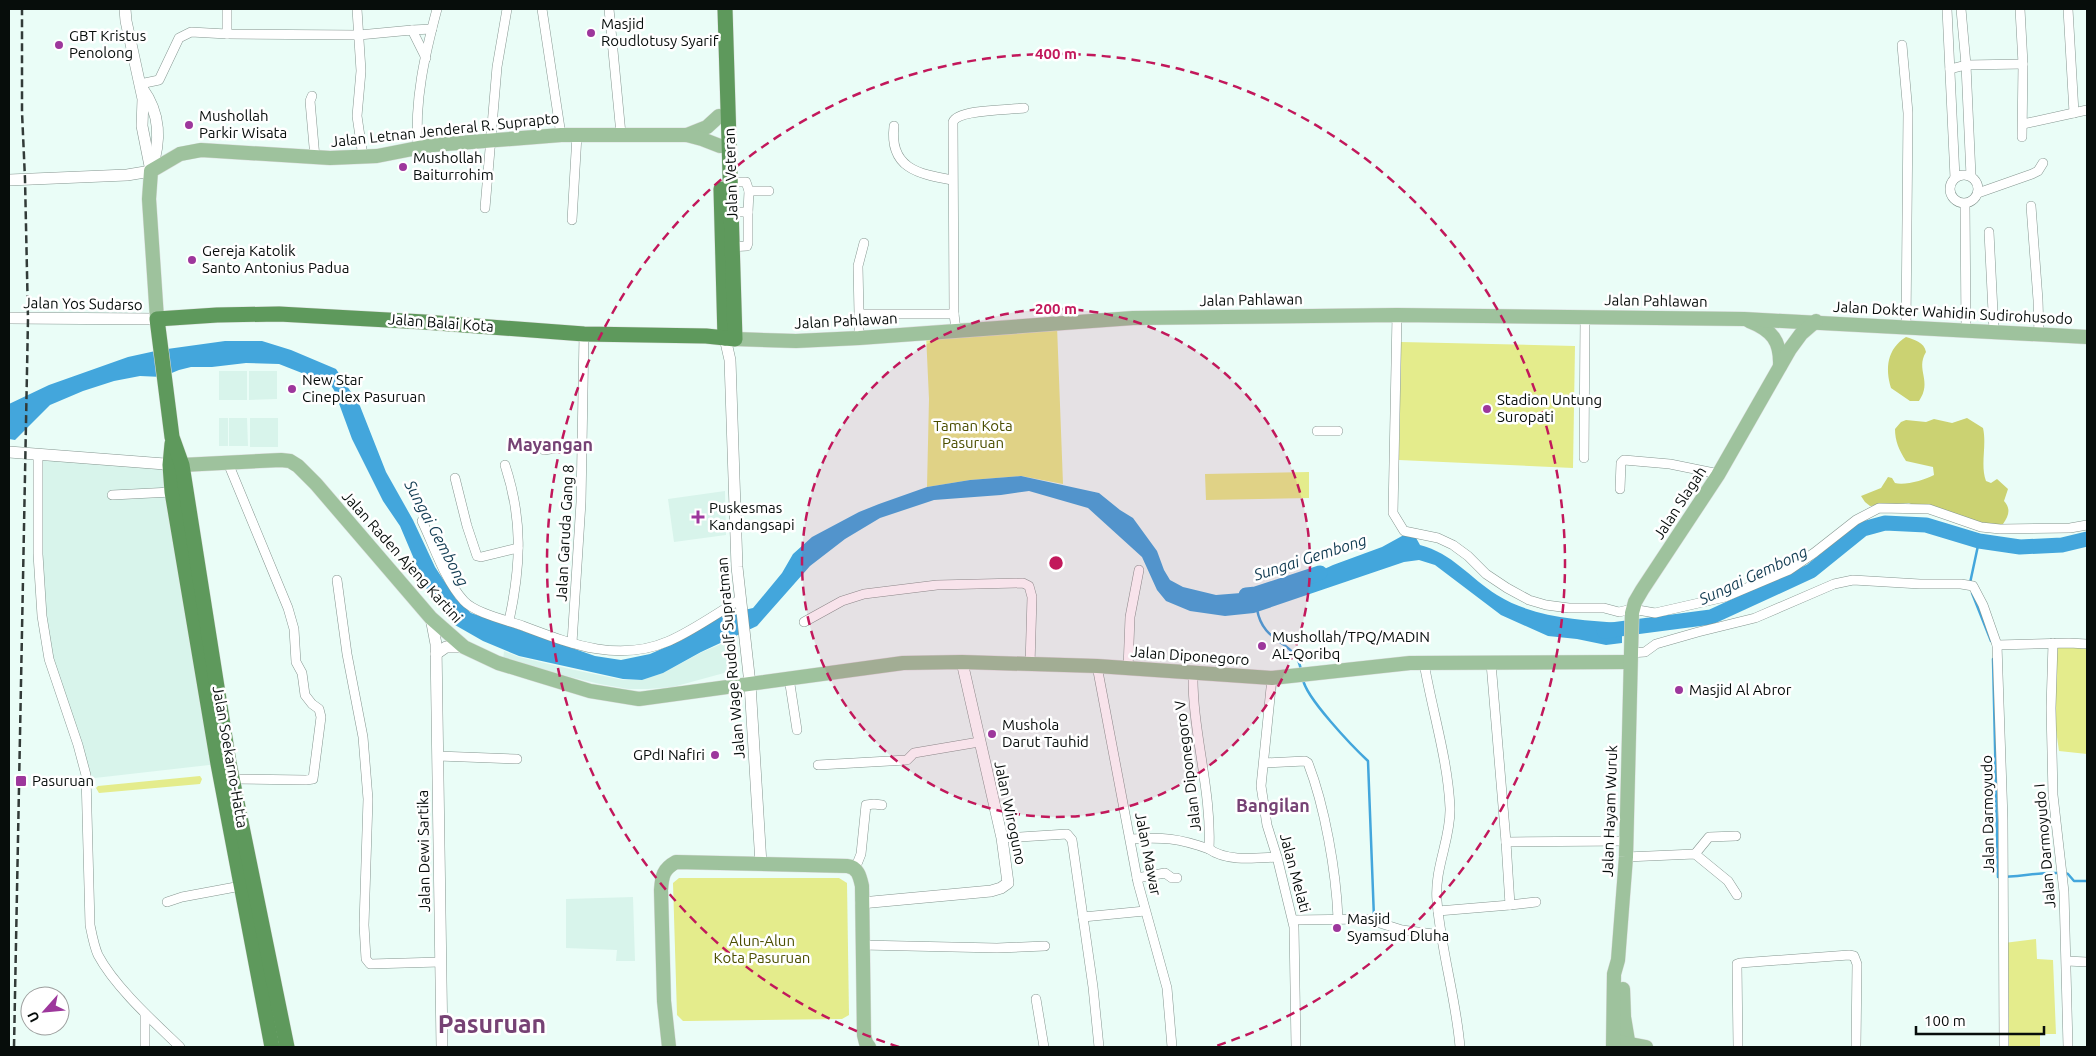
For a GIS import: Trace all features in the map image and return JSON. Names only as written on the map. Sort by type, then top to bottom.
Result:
[{"type":"highway","name":"Jalan Veteran","points":[[715,9],[719,116],[731,182],[732,212],[728,247]]},
{"type":"highway","name":"Jalan Veteran","points":[[725,9],[725,151],[730,338]]},
{"type":"highway","name":"Jalan Balai Kota","points":[[157,319],[279,314],[424,322],[584,334],[730,338]]},
{"type":"highway","points":[[157,319],[176,465]]},
{"type":"highway","name":"Jalan Soekarno-Hatta","points":[[176,465],[172,492],[218,764],[272,1047]]},
{"type":"highway","name":"Jalan Soekarno-Hatta","points":[[176,465],[232,779],[287,1047]]},
{"type":"main road","points":[[687,135],[707,127],[719,116]]},
{"type":"main road","name":"Jalan Letnan Jenderal R. Suprapto","points":[[151,171],[180,154],[201,150],[315,158],[362,157],[491,139],[560,135],[687,135]]},
{"type":"main road","points":[[687,135],[725,151]]},
{"type":"main road","points":[[151,171],[149,209],[157,319]]},
{"type":"main road","name":"Jalan Pahlawan","points":[[730,338],[796,341],[858,338],[1133,318],[1397,315],[1585,316],[1816,321]]},
{"type":"main road","points":[[1744,319],[1759,325],[1772,335],[1779,350],[1780,367]]},
{"type":"main road","name":"Jalan Dokter Wahidin Sudirohusodo","points":[[1816,321],[1906,328],[2087,337]]},
{"type":"main road","name":"Jalan Slagah","points":[[1630,655],[1632,611],[1642,590],[1719,474],[1801,334],[1816,321]]},
{"type":"main road","name":"Jalan Raden Ajeng Kartini","points":[[176,465],[290,461],[298,466],[431,618],[464,647],[498,663],[590,690],[639,699],[750,684]]},
{"type":"main road","name":"Jalan Diponegoro","points":[[750,684],[903,663],[962,662],[1098,666],[1272,678],[1394,664],[1491,663],[1630,655]]},
{"type":"main road","name":"Jalan Hayam Wuruk","points":[[1620,1046],[1614,1025],[1614,974],[1618,960],[1627,841],[1630,655]]},
{"type":"main road","points":[[669,1047],[664,1000],[661,890],[662,876],[665,870],[676,862],[851,866],[855,869],[860,877],[862,886],[864,1035],[869,1047]]},
{"type":"main road","name":"Jalan Hayam Wuruk","points":[[1618,960],[1622,972],[1624,1017],[1620,1046]]},
{"type":"main road","points":[[1620,1046],[1646,1047]]},
{"type":"street","points":[[9,180],[127,175],[151,171],[158,150],[159,134],[151,100],[140,84],[125,9]]},
{"type":"street","points":[[227,9],[227,34]]},
{"type":"street","points":[[357,9],[361,71],[357,116],[362,157]]},
{"type":"street","points":[[418,148],[417,113],[426,58],[437,9]]},
{"type":"street","points":[[485,208],[496,67],[507,9]]},
{"type":"street","points":[[542,9],[560,135]]},
{"type":"street","points":[[609,9],[621,134]]},
{"type":"street","points":[[1947,9],[1955,178]]},
{"type":"street","points":[[1961,9],[1966,65],[1971,176]]},
{"type":"street","points":[[2020,9],[2022,137]]},
{"type":"street","points":[[2068,9],[2074,113]]},
{"type":"street","points":[[140,84],[159,80],[179,38],[191,32],[359,35],[432,29]]},
{"type":"street","points":[[412,30],[426,58]]},
{"type":"street","points":[[1902,45],[1908,113],[1906,328]]},
{"type":"street","points":[[1950,69],[1966,65],[2022,64]]},
{"type":"street","points":[[312,96],[310,101],[315,158]]},
{"type":"street","points":[[956,330],[954,314],[952,180],[952,130],[954,118],[968,113],[1024,108]]},
{"type":"street","points":[[2022,124],[2087,110]]},
{"type":"street","points":[[894,126],[894,151],[899,157],[913,169],[924,175],[952,180]]},
{"type":"street","points":[[572,220],[577,135]]},
{"type":"street","points":[[1978,193],[2032,174],[2038,171],[2043,163]]},
{"type":"street","points":[[1965,174],[1971,176],[1977,183],[1978,193],[1975,199],[1965,204],[1957,202],[1952,196],[1950,184],[1955,178],[1965,174]]},
{"type":"street","points":[[728,247],[747,245],[748,191],[746,182],[731,182]]},
{"type":"street","points":[[748,191],[769,191]]},
{"type":"street","points":[[1965,204],[1966,331]]},
{"type":"street","points":[[2031,206],[2039,334]]},
{"type":"street","points":[[732,212],[748,212]]},
{"type":"street","points":[[1989,232],[1994,332]]},
{"type":"street","points":[[858,338],[858,266],[864,243]]},
{"type":"street","points":[[859,314],[954,314]]},
{"type":"street","points":[[1397,315],[1393,513],[1404,531],[1438,538],[1453,545],[1486,574],[1529,600],[1546,605],[1569,608],[1604,608],[1619,612],[1632,611],[1655,614],[1725,597],[1789,570],[1856,520],[1879,508],[1929,509],[1981,527],[2000,529],[2070,528],[2087,525]]},
{"type":"street","points":[[1584,458],[1585,316]]},
{"type":"street","name":"Jalan Yos Sudarso","points":[[9,318],[157,319]]},
{"type":"street","name":"Jalan Garuda Gang 8","points":[[572,643],[581,502],[584,334]]},
{"type":"street","name":"Jalan Wage Rudolf Supratman","points":[[730,338],[737,558],[750,684],[761,864]]},
{"type":"street","points":[[1317,431],[1338,431]]},
{"type":"street","points":[[544,450],[582,444]]},
{"type":"street","points":[[9,452],[176,465]]},
{"type":"street","points":[[38,454],[38,554],[42,616],[49,659],[78,745],[86,779],[87,855],[92,933],[99,956],[114,978],[145,1014],[180,1047]]},
{"type":"street","points":[[1620,489],[1621,463],[1624,460],[1670,464],[1719,474]]},
{"type":"street","points":[[228,463],[288,608],[294,629],[296,662],[302,673],[305,695],[312,704],[320,709],[321,717],[313,779],[232,779]]},
{"type":"street","points":[[505,465],[518,512],[516,584],[509,621]]},
{"type":"street","points":[[455,478],[477,556],[481,557],[518,548]]},
{"type":"street","points":[[112,495],[172,492]]},
{"type":"street","points":[[422,521],[449,581],[458,594],[474,610],[585,647],[617,652],[642,650],[669,641],[741,602]]},
{"type":"street","points":[[1128,669],[1130,617],[1139,570]]},
{"type":"street","points":[[337,580],[347,654],[363,737],[367,790],[364,924],[366,959],[370,964],[440,962]]},
{"type":"street","points":[[804,622],[842,601],[864,594],[937,585],[1023,582],[1028,586],[1032,597],[1030,665]]},
{"type":"street","name":"Jalan Darmoyudo","points":[[1630,655],[1645,652],[1655,645],[1664,642],[1755,618],[1845,582],[1970,585],[1983,604],[1997,645],[2003,877],[2004,1047]]},
{"type":"street","name":"Jalan Dewi Sartika","points":[[431,618],[435,635],[436,654],[442,1047]]},
{"type":"street","name":"Jalan Darmoyudo I","points":[[2053,643],[2051,708],[2053,795],[2062,873],[2067,961],[2068,1047]]},
{"type":"street","points":[[1997,645],[2087,644]]},
{"type":"street","points":[[436,654],[446,647],[464,647]]},
{"type":"street","name":"Jalan Wiroguno","points":[[861,903],[991,891],[1001,888],[1008,881],[1002,838],[962,662]]},
{"type":"street","points":[[1424,663],[1450,808],[1450,819],[1437,873],[1438,911],[1458,1025],[1460,1047]]},
{"type":"street","points":[[1491,663],[1510,905]]},
{"type":"street","name":"Jalan Mawar","points":[[1098,666],[1105,698],[1112,752],[1131,839],[1137,878],[1167,988],[1172,1047]]},
{"type":"street","name":"Jalan Diponegoro V","points":[[1193,673],[1197,739],[1208,795],[1206,848]]},
{"type":"street","points":[[789,678],[797,730]]},
{"type":"street","name":"Jalan Melati","points":[[1272,678],[1261,786],[1267,825],[1278,857],[1293,920],[1296,1047]]},
{"type":"street","points":[[818,766],[907,760],[916,752],[979,742]]},
{"type":"street","points":[[438,756],[517,759]]},
{"type":"street","points":[[1264,763],[1305,761],[1308,763],[1332,857],[1337,886],[1338,918]]},
{"type":"street","points":[[855,869],[861,854],[866,805],[882,805]]},
{"type":"street","points":[[1002,838],[1067,834],[1070,837],[1073,846],[1083,917],[1099,1047]]},
{"type":"street","points":[[1695,854],[1709,837],[1736,836]]},
{"type":"street","points":[[1131,839],[1168,838],[1224,855],[1244,858],[1278,857]]},
{"type":"street","points":[[1506,842],[1627,841]]},
{"type":"street","points":[[1626,856],[1695,854],[1728,881],[1737,895]]},
{"type":"street","points":[[1137,878],[1165,873],[1172,878],[1177,878]]},
{"type":"street","points":[[167,902],[182,897],[241,886]]},
{"type":"street","points":[[1438,911],[1536,902]]},
{"type":"street","points":[[1083,917],[1145,911]]},
{"type":"street","points":[[1293,920],[1367,918],[1402,930],[1442,935]]},
{"type":"street","points":[[862,945],[997,948],[1044,946]]},
{"type":"street","points":[[1738,1047],[1737,968],[1740,963],[1849,955],[1854,956],[1857,964],[1856,1047]]},
{"type":"street","points":[[2067,961],[2087,962]]},
{"type":"street","points":[[1036,999],[1044,1047]]},
{"type":"street","points":[[145,1014],[145,1047]]},
{"type":"shaded area","points":[[219,371],[247,371],[247,400],[219,400]]},
{"type":"shaded area","points":[[249,371],[277,371],[277,399],[249,400]]},
{"type":"shaded area","points":[[219,418],[228,418],[228,446],[219,446]]},
{"type":"shaded area","points":[[229,418],[247,418],[248,446],[229,446]]},
{"type":"shaded area","points":[[250,418],[278,418],[278,447],[250,447]]},
{"type":"shaded area","points":[[38,456],[170,465],[218,764],[86,779],[59,689],[42,617]]},
{"type":"shaded area","name":"Puskesmas Kandangsapi","points":[[725,491],[726,535],[674,542],[668,499]]},
{"type":"shaded area","points":[[733,639],[735,670],[673,687],[628,689],[503,661],[504,651],[519,657],[570,669],[623,680],[642,680],[663,673],[702,652]]},
{"type":"shaded area","points":[[633,897],[635,961],[616,961],[617,950],[566,948],[566,899]]},
{"type":"green space","name":"Taman Kota Pasuruan","points":[[1057,326],[1063,484],[1021,476],[970,480],[927,487],[929,399],[926,334]]},
{"type":"green space","points":[[1906,337],[1916,340],[1926,352],[1922,364],[1923,394],[1919,401],[1910,401],[1891,388],[1889,381],[1888,366],[1891,353]]},
{"type":"green space","name":"Stadion Untung Suropati","points":[[1401,342],[1575,346],[1573,468],[1399,460]]},
{"type":"green space","points":[[1967,418],[1983,428],[1984,475],[1986,481],[1991,483],[1997,479],[2008,489],[2004,501],[2008,507],[2008,512],[2003,524],[1989,525],[1927,512],[1909,503],[1870,506],[1865,502],[1861,496],[1881,488],[1888,477],[1892,478],[1895,483],[1904,484],[1920,481],[1934,475],[1933,467],[1906,461],[1901,453],[1895,429],[1901,422],[1906,420],[1926,422],[1934,419],[1952,423]]},
{"type":"green space","points":[[1309,472],[1309,498],[1206,500],[1205,474]]},
{"type":"green space","points":[[2067,646],[2087,649],[2087,754],[2059,751],[2053,709],[2055,647]]},
{"type":"green space","points":[[200,776],[202,779],[200,784],[99,793],[96,788],[98,786]]},
{"type":"green space","name":"Alun-Alun Kota Pasuruan","points":[[679,878],[839,878],[847,883],[849,1015],[842,1019],[683,1021],[677,1015],[673,883]]},
{"type":"green space","points":[[2036,939],[2037,959],[2053,960],[2056,1034],[2040,1034],[2040,1047],[2005,1047],[2004,943]]},
{"type":"water","points":[[225,341],[262,341],[291,350],[336,369],[360,406],[386,472],[413,520],[435,567],[456,599],[471,613],[595,656],[621,660],[650,654],[682,640],[722,615],[753,608],[782,573],[793,554],[812,537],[859,512],[927,487],[970,480],[1021,476],[1099,493],[1133,518],[1157,551],[1170,580],[1183,587],[1216,595],[1266,591],[1296,582],[1333,565],[1382,547],[1402,536],[1415,536],[1420,545],[1442,554],[1487,588],[1511,603],[1526,609],[1558,616],[1622,623],[1622,643],[1606,645],[1548,636],[1501,615],[1435,565],[1419,560],[1404,562],[1254,613],[1225,616],[1190,611],[1166,601],[1157,590],[1142,557],[1088,508],[1029,491],[934,500],[880,518],[845,539],[810,566],[757,626],[701,652],[663,673],[642,680],[623,679],[519,656],[483,641],[455,625],[428,592],[400,526],[383,501],[352,439],[330,384],[279,364],[246,363],[212,367],[191,367],[162,377],[140,376],[114,381],[83,391],[50,405],[15,440],[9,439],[9,404],[49,385],[128,357],[160,350]]},
{"type":"waterway","name":"Sungai Gembong","points":[[1604,631],[1711,617],[1811,571],[1863,529],[1885,523],[1926,525],[1979,541],[2020,547],[2062,545],[2087,539]]},
{"type":"waterway","points":[[1970,583],[1979,541]]},
{"type":"waterway","name":"Sungai Gembong","points":[[1246,595],[1256,594],[1320,573]]},
{"type":"waterway","points":[[1972,593],[1991,641]]},
{"type":"waterway","points":[[1257,609],[1260,621],[1266,630],[1293,653],[1301,671]]},
{"type":"waterway","points":[[1993,659],[1998,877],[2059,873]]},
{"type":"waterway","points":[[1303,679],[1320,709],[1341,734],[1368,761],[1374,918]]},
{"type":"waterway","points":[[2065,873],[2074,881],[2087,881]]},
{"type":"railway","points":[[14,1047],[28,319],[22,112],[22,9]]},
{"type":"place","name":"Masjid Roudlotusy Syarif","points":[[591,33]]},
{"type":"place","name":"GBT Kristus Penolong","points":[[59,45]]},
{"type":"place","name":"Mushollah Parkir Wisata","points":[[189,125]]},
{"type":"place","name":"Mushollah Baiturrohim","points":[[403,167]]},
{"type":"place","name":"Gereja Katolik Santo Antonius Padua","points":[[192,260]]},
{"type":"place","name":"New Star Cineplex Pasuruan","points":[[292,389]]},
{"type":"place","name":"Stadion Untung Suropati","points":[[1487,409]]},
{"type":"place","name":"Puskesmas Kandangsapi","points":[[698,517]]},
{"type":"place","name":"Mushollah/TPQ/MADIN AL-Qoribq","points":[[1262,646]]},
{"type":"place","name":"Masjid Al Abror","points":[[1679,690]]},
{"type":"place","name":"Mushola Darut Tauhid","points":[[992,734]]},
{"type":"place","name":"GPdI Nafiri","points":[[715,755]]},
{"type":"place","name":"Pasuruan","points":[[21,781]]},
{"type":"place","name":"Masjid Syamsud Dluha","points":[[1337,928]]},
{"type":"district","name":"Mayangan","points":[[550,445]]},
{"type":"district","name":"Bangilan","points":[[1273,806]]},
{"type":"district","name":"Pasuruan","points":[[492,1024]]}]
